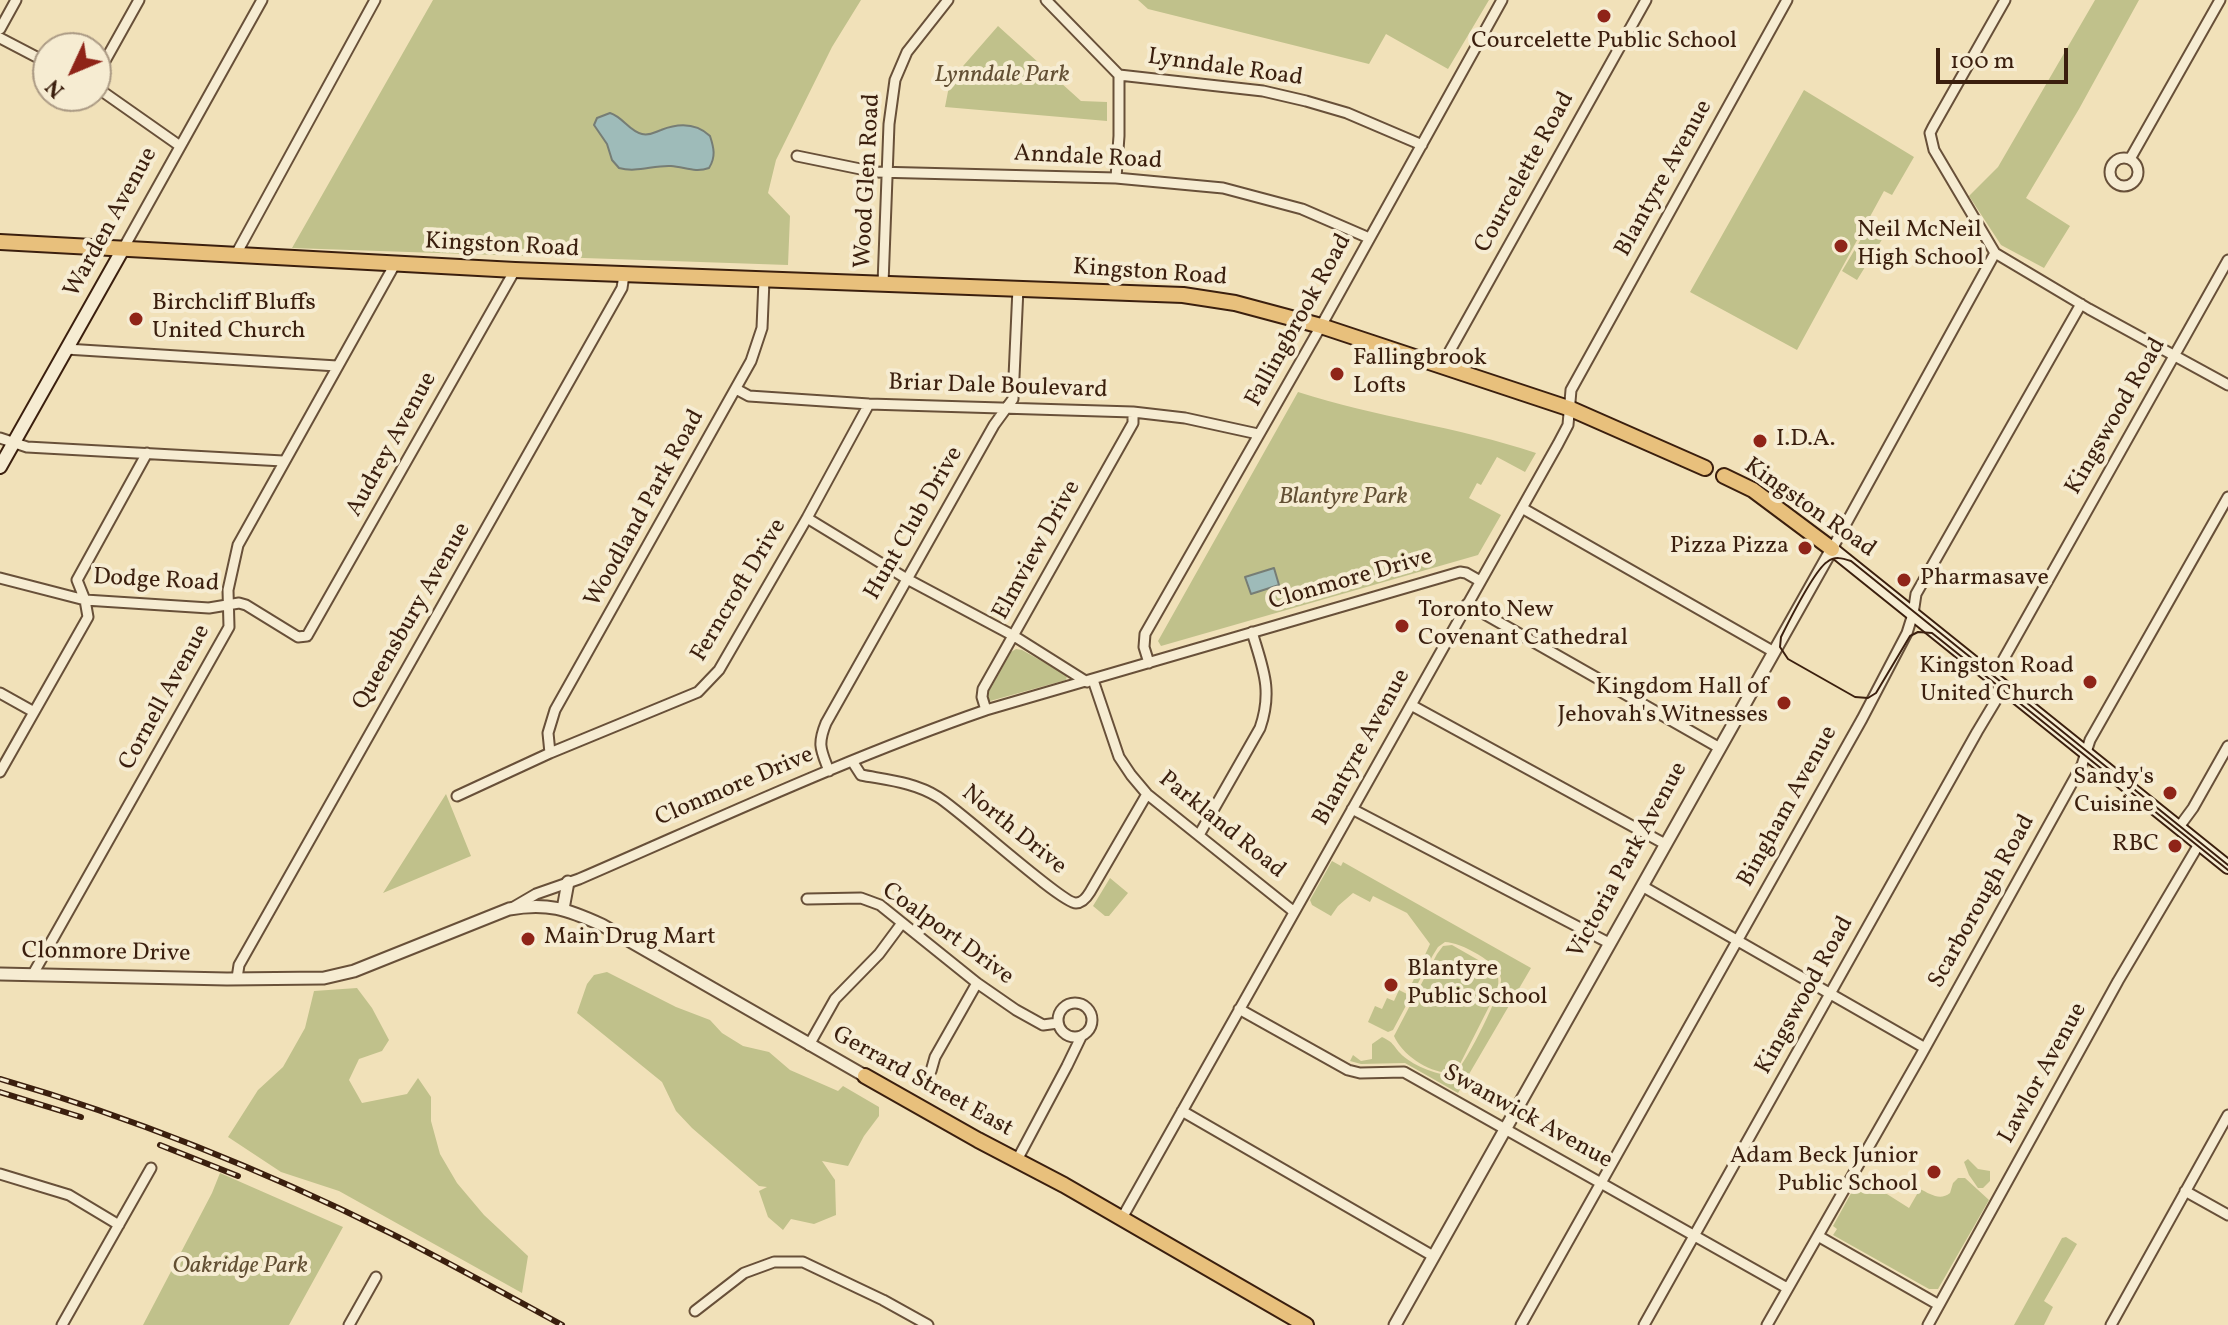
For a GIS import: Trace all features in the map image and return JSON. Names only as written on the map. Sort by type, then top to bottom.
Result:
[{"type":"main road","name":"Kingston Road","points":[[0,242],[624,275],[1169,295],[1209,298],[1283,314],[1571,409],[1753,490],[1832,549],[2228,867]]},
{"type":"main road","name":"Warden Avenue","points":[[0,467],[123,249]]},
{"type":"main road","name":"Gerrard Street East","points":[[865,1076],[1122,1218],[1306,1325]]},
{"type":"street","points":[[0,29],[16,0]]},
{"type":"street","points":[[112,48],[139,0]]},
{"type":"street","name":"Warden Avenue","points":[[123,249],[262,0]]},
{"type":"street","points":[[235,256],[375,0]]},
{"type":"street","name":"Wood Glen Road","points":[[883,284],[889,124],[895,80],[907,52],[948,0]]},
{"type":"street","name":"Lynndale Road","points":[[1046,0],[1119,75],[1278,94],[1347,113],[1422,145]]},
{"type":"street","name":"Fallingbrook Road","points":[[1149,663],[1144,647],[1145,634],[1502,0]]},
{"type":"street","name":"Courcelette Road","points":[[1442,365],[1646,0]]},
{"type":"street","name":"Blantyre Avenue","points":[[1122,1218],[1568,425],[1571,390],[1787,0]]},
{"type":"street","points":[[2005,0],[1930,133],[1934,150],[1995,253],[2228,385]]},
{"type":"street","points":[[2130,159],[2220,0]]},
{"type":"street","points":[[0,38],[32,55]]},
{"type":"street","points":[[1116,178],[1119,75]]},
{"type":"street","points":[[112,98],[180,146]]},
{"type":"street","name":"Anndale Road","points":[[797,156],[887,172],[1116,178],[1223,188],[1302,209],[1369,238]]},
{"type":"street","name":"Victoria Park Avenue","points":[[1395,1325],[1995,253]]},
{"type":"street","name":"Kingswood Road","points":[[1993,678],[2228,260]]},
{"type":"street","name":"Cornell Avenue","points":[[33,974],[229,627],[228,588],[238,545],[395,264]]},
{"type":"street","name":"Audrey Avenue","points":[[304,637],[353,558],[515,270]]},
{"type":"street","name":"Queensbury Avenue","points":[[237,978],[239,965],[623,286],[624,275]]},
{"type":"street","name":"Woodland Park Road","points":[[550,753],[548,733],[555,710],[751,361],[762,328],[764,280]]},
{"type":"street","name":"Hunt Club Drive","points":[[829,771],[820,750],[820,739],[994,425],[1013,399],[1018,288]]},
{"type":"street","name":"Bingham Avenue","points":[[1521,1325],[1862,719],[1901,643],[1913,614],[1914,599],[2081,304]]},
{"type":"street","points":[[66,349],[337,366]]},
{"type":"street","name":"Briar Dale Boulevard","points":[[736,389],[749,396],[869,404],[1133,412],[1185,418],[1258,434]]},
{"type":"street","name":"Ferncroft Drive","points":[[457,796],[550,753],[698,692],[715,676],[869,404]]},
{"type":"street","name":"Elmview Drive","points":[[986,710],[982,691],[1133,423],[1133,412]]},
{"type":"street","points":[[0,438],[27,447],[283,461]]},
{"type":"street","points":[[0,772],[88,617],[77,580],[147,453]]},
{"type":"street","name":"Scarborough Road","points":[[1767,1325],[1925,1048],[2082,765],[2090,740],[2228,497]]},
{"type":"street","points":[[1522,508],[1774,652]]},
{"type":"street","points":[[807,518],[907,579],[1090,681]]},
{"type":"street","name":"Clonmore Drive","points":[[0,974],[324,978],[351,972],[509,909],[536,894],[579,879],[919,733],[986,710],[1460,572],[1480,581]]},
{"type":"street","name":"Dodge Road","points":[[0,578],[85,600],[209,608],[239,603],[298,637],[304,637]]},
{"type":"street","points":[[1467,604],[1718,747]]},
{"type":"street","points":[[1199,835],[1260,728],[1266,710],[1266,679],[1252,632]]},
{"type":"street","name":"Parkland Road","points":[[1090,681],[1117,753],[1147,794],[1293,911]]},
{"type":"street","name":"Kingswood Road","points":[[1644,1325],[2004,687]]},
{"type":"street","points":[[0,693],[34,712]]},
{"type":"street","points":[[1411,705],[1665,844]]},
{"type":"street","points":[[2179,827],[2228,746]]},
{"type":"street","name":"North Drive","points":[[852,761],[861,775],[905,782],[939,797],[1051,889],[1077,903],[1090,892],[1147,794]]},
{"type":"street","points":[[1352,809],[1609,943]]},
{"type":"street","name":"Lawlor Avenue","points":[[1928,1325],[2118,981],[2199,844]]},
{"type":"street","points":[[563,909],[568,882]]},
{"type":"street","points":[[1642,886],[1925,1048]]},
{"type":"street","name":"Coalport Drive","points":[[807,899],[861,898],[880,905],[977,983],[1016,1010],[1043,1025],[1058,1023],[1063,1033],[1081,1037]]},
{"type":"street","name":"Gerrard Street East","points":[[509,909],[531,905],[563,909],[611,931],[865,1076]]},
{"type":"street","points":[[809,1045],[835,999],[879,954],[902,923]]},
{"type":"street","points":[[931,1071],[935,1057],[977,983]]},
{"type":"street","points":[[1017,1160],[1081,1037],[1090,1030],[1092,1014],[1084,1005],[1068,1004],[1060,1012],[1058,1023]]},
{"type":"street","name":"Swanwick Avenue","points":[[1239,1009],[1344,1069],[1360,1073],[1404,1072],[1787,1288]]},
{"type":"street","points":[[1182,1111],[1433,1256]]},
{"type":"street","points":[[2111,1325],[2228,1115]]},
{"type":"street","points":[[62,1325],[151,1168]]},
{"type":"street","points":[[0,1174],[69,1195],[119,1225]]},
{"type":"street","points":[[2185,1191],[2228,1215]]},
{"type":"street","points":[[1818,1236],[1939,1305]]},
{"type":"street","points":[[695,1311],[744,1273],[774,1262],[803,1262],[928,1325]]},
{"type":"street","points":[[349,1325],[376,1277]]},
{"type":"green space","points":[[433,0],[861,0],[832,47],[776,160],[768,193],[790,216],[788,265],[292,248]]},
{"type":"green space","points":[[1138,0],[1489,0],[1448,69],[1386,34],[1369,64],[1148,9]]},
{"type":"green space","points":[[2095,0],[2139,0],[2026,198],[2070,226],[2044,268],[2001,245],[1969,196],[1998,167]]},
{"type":"green space","name":"Lynndale Park","points":[[998,26],[1081,101],[1107,102],[1107,121],[945,107],[950,81]]},
{"type":"green space","points":[[1804,90],[1914,157],[1892,195],[1884,191],[1797,350],[1690,292]]},
{"type":"green space","points":[[1870,224],[1886,233],[1857,280],[1842,271]]},
{"type":"green space","name":"Blantyre Park","points":[[1298,392],[1536,453],[1525,472],[1497,457],[1481,485],[1477,483],[1469,498],[1501,515],[1478,555],[1161,646],[1158,641]]},
{"type":"green space","points":[[1016,649],[1063,673],[1067,676],[1066,680],[990,701],[988,693],[1011,652]]},
{"type":"green space","points":[[446,794],[471,856],[383,893]]},
{"type":"green space","points":[[1332,861],[1341,866],[1343,862],[1531,968],[1458,1093],[1405,1063],[1361,1064],[1350,1061],[1353,1055],[1361,1061],[1372,1059],[1372,1044],[1382,1037],[1418,1065],[1440,1074],[1453,1075],[1489,1013],[1500,987],[1499,973],[1478,954],[1445,942],[1433,955],[1393,1030],[1388,1032],[1368,1022],[1375,1006],[1382,1009],[1387,998],[1394,1001],[1399,990],[1407,994],[1430,944],[1407,913],[1373,896],[1370,902],[1353,893],[1331,916],[1312,905],[1310,900]]},
{"type":"green space","points":[[1110,878],[1128,893],[1109,916],[1105,916],[1093,906]]},
{"type":"green space","points":[[1452,945],[1494,969],[1498,984],[1460,1064],[1454,1072],[1445,1072],[1419,1063],[1394,1036],[1437,954],[1443,946]]},
{"type":"green space","points":[[607,972],[676,1007],[710,1020],[722,1033],[743,1046],[769,1052],[790,1070],[838,1091],[843,1086],[879,1107],[879,1116],[848,1166],[822,1161],[835,1180],[836,1215],[814,1224],[791,1219],[783,1230],[768,1217],[759,1191],[767,1187],[759,1186],[692,1128],[676,1111],[662,1082],[577,1013],[587,984],[594,975]]},
{"type":"green space","points":[[357,988],[389,1040],[382,1051],[359,1059],[349,1080],[362,1103],[407,1094],[418,1078],[431,1097],[431,1121],[440,1154],[457,1183],[484,1215],[528,1256],[522,1293],[339,1191],[281,1172],[228,1137],[258,1090],[283,1067],[305,1028],[314,991]]},
{"type":"green space","points":[[1968,1159],[1978,1169],[1990,1171],[1990,1181],[1983,1188],[1978,1188],[1969,1175],[1964,1162]]},
{"type":"green space","name":"Oakridge Park","points":[[220,1173],[343,1227],[289,1325],[143,1325],[212,1193]]},
{"type":"green space","points":[[1860,1177],[1909,1208],[1920,1189],[1942,1196],[1950,1193],[1958,1178],[1965,1178],[1989,1200],[1938,1289],[1929,1289],[1833,1235],[1837,1229],[1833,1226]]},
{"type":"green space","points":[[2066,1237],[2077,1244],[2044,1301],[2053,1307],[2044,1325],[2014,1325],[2062,1238]]},
{"type":"water","points":[[610,113],[642,134],[681,125],[699,129],[710,136],[713,145],[713,160],[709,168],[619,168],[594,125],[597,118]]},
{"type":"water","points":[[1274,568],[1279,585],[1251,594],[1245,577]]},
{"type":"tram line","points":[[2228,865],[1851,561],[1833,559],[1815,575],[1781,637],[1780,647],[1788,659],[1855,697],[1868,698],[1876,693],[1910,636],[1918,632],[1932,633],[2228,870]]},
{"type":"railway","points":[[0,1079],[198,1147],[295,1188],[412,1244],[562,1325]]},
{"type":"railway","points":[[0,1092],[81,1117]]},
{"type":"railway","points":[[160,1145],[238,1176]]},
{"type":"place","name":"Courcelette Public School","points":[[1604,16]]},
{"type":"place","name":"Neil McNeil High School","points":[[1841,246]]},
{"type":"place","name":"Birchcliff Bluffs United Church","points":[[136,319]]},
{"type":"place","name":"Fallingbrook Lofts","points":[[1337,374]]},
{"type":"place","name":"I.D.A.","points":[[1760,441]]},
{"type":"place","name":"Pizza Pizza","points":[[1805,548]]},
{"type":"place","name":"Pharmasave","points":[[1904,580]]},
{"type":"place","name":"Toronto New Covenant Cathedral","points":[[1402,626]]},
{"type":"place","name":"Kingston Road United Church","points":[[2090,682]]},
{"type":"place","name":"Kingdom Hall of Jehovah's Witnesses","points":[[1784,703]]},
{"type":"place","name":"Sandy's Cuisine","points":[[2170,793]]},
{"type":"place","name":"RBC","points":[[2175,846]]},
{"type":"place","name":"Main Drug Mart","points":[[528,939]]},
{"type":"place","name":"Blantyre Public School","points":[[1391,985]]},
{"type":"place","name":"Adam Beck Junior Public School","points":[[1934,1172]]}]
